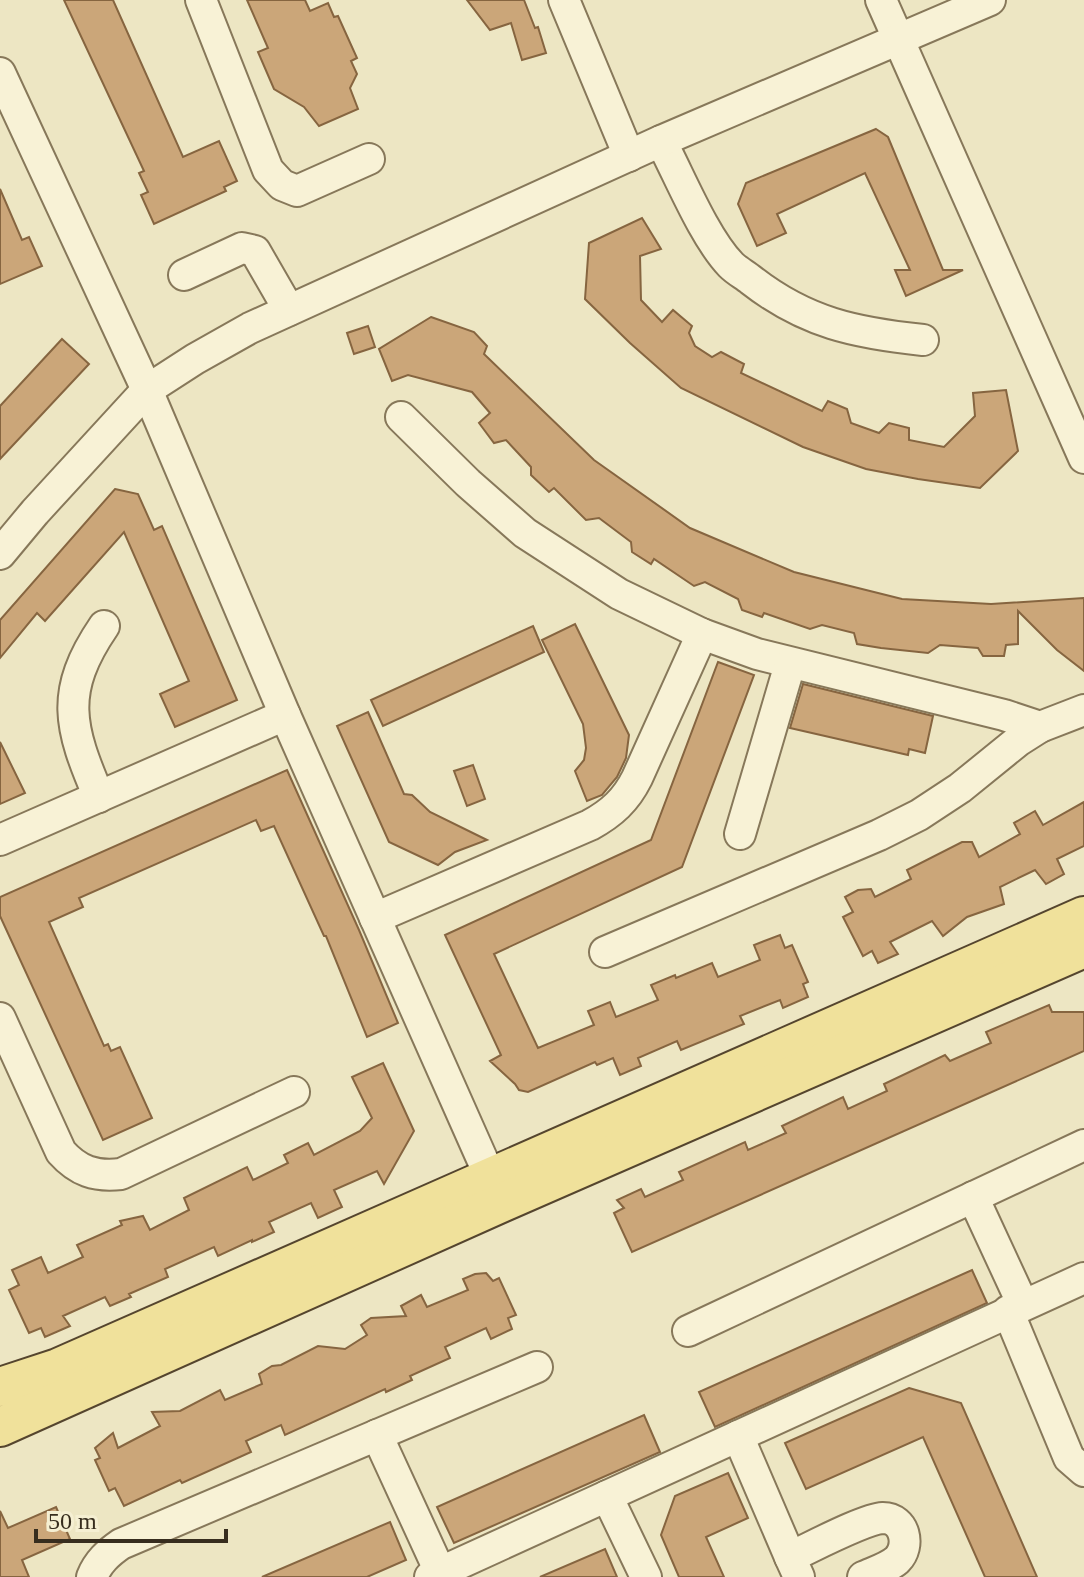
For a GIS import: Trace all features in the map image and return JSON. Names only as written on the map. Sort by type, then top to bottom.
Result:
[{"type":"main road","points":[[0,1427],[496,1190],[1084,916]]},
{"type":"main road","points":[[0,1387],[58,1368],[1084,948]]},
{"type":"street","points":[[201,0],[268,170],[282,185],[297,191],[369,159]]},
{"type":"street","points":[[564,0],[629,156]]},
{"type":"street","points":[[881,0],[1084,458]]},
{"type":"street","points":[[0,554],[147,390],[250,328],[661,141],[990,0]]},
{"type":"street","points":[[0,73],[147,390],[285,715],[496,1190]]},
{"type":"street","points":[[661,141],[708,232],[731,265],[768,293],[806,315],[842,327],[923,340]]},
{"type":"street","points":[[184,275],[248,248],[255,251],[289,310]]},
{"type":"street","points":[[401,417],[468,483],[525,533],[619,594],[702,634],[757,654],[980,709],[1040,727]]},
{"type":"street","points":[[99,797],[74,728],[73,701],[78,674],[104,626]]},
{"type":"street","points":[[375,918],[590,825],[619,806],[630,793],[702,634]]},
{"type":"street","points":[[740,834],[790,664]]},
{"type":"street","points":[[605,952],[919,815],[1040,727],[1084,710]]},
{"type":"street","points":[[0,840],[285,715]]},
{"type":"street","points":[[0,1018],[61,1152],[70,1162],[94,1174],[121,1174],[294,1092]]},
{"type":"street","points":[[688,1331],[1084,1145]]},
{"type":"street","points":[[973,1197],[1069,1458],[1084,1471]]},
{"type":"street","points":[[377,1435],[435,1575],[1084,1278]]},
{"type":"street","points":[[92,1577],[106,1554],[121,1544],[537,1367]]},
{"type":"street","points":[[738,1436],[794,1567],[872,1520],[889,1519],[897,1523],[903,1531],[905,1548],[894,1562],[863,1577]]},
{"type":"street","points":[[607,1496],[646,1577]]},
{"type":"building","points":[[64,0],[113,0],[183,157],[219,141],[237,181],[224,187],[226,191],[154,224],[141,195],[148,192],[139,173],[144,171]]},
{"type":"building","points":[[247,0],[305,0],[310,11],[328,3],[334,17],[338,16],[357,58],[351,61],[357,74],[350,88],[358,109],[319,126],[304,107],[274,89],[258,52],[268,48]]},
{"type":"building","points":[[467,0],[524,0],[535,28],[538,27],[546,53],[522,60],[511,23],[490,30]]},
{"type":"building","points":[[876,129],[888,137],[943,270],[963,270],[906,296],[895,270],[910,270],[865,173],[777,214],[786,233],[757,246],[738,204],[746,183]]},
{"type":"building","points":[[0,189],[22,240],[29,237],[42,266],[0,284]]},
{"type":"building","points":[[642,218],[661,249],[640,256],[641,300],[662,322],[673,310],[692,326],[689,333],[695,346],[712,357],[721,352],[744,364],[741,373],[822,411],[828,401],[847,409],[851,423],[879,433],[889,423],[909,428],[909,440],[944,447],[975,416],[973,393],[1006,390],[1018,451],[980,488],[918,479],[866,469],[803,447],[681,388],[585,299],[589,243]]},
{"type":"building","points":[[431,317],[474,332],[487,346],[484,354],[594,460],[690,528],[794,572],[902,599],[991,604],[1084,598],[1084,671],[1057,650],[1018,611],[1018,644],[1006,645],[1004,656],[983,656],[978,648],[940,645],[928,653],[881,648],[857,644],[854,633],[822,625],[810,629],[764,613],[762,617],[742,610],[738,599],[705,582],[694,586],[654,559],[651,564],[632,552],[631,542],[599,518],[586,520],[554,488],[549,492],[531,475],[531,467],[506,440],[494,443],[479,423],[490,413],[472,392],[408,375],[392,381],[379,349]]},
{"type":"building","points":[[368,326],[375,347],[354,354],[347,333]]},
{"type":"building","points":[[62,339],[89,364],[0,459],[0,406]]},
{"type":"building","points":[[115,489],[138,494],[154,530],[162,526],[237,700],[175,727],[160,694],[189,681],[124,532],[45,621],[37,613],[0,658],[0,620]]},
{"type":"building","points":[[575,624],[629,735],[626,758],[617,777],[602,795],[587,801],[575,771],[584,760],[583,724],[542,640]]},
{"type":"building","points":[[533,626],[544,652],[383,726],[371,700]]},
{"type":"building","points":[[718,662],[754,675],[682,867],[494,954],[538,1048],[594,1025],[588,1011],[610,1002],[616,1017],[658,1000],[651,985],[675,975],[676,978],[712,963],[718,977],[760,960],[754,945],[780,935],[785,948],[792,945],[808,982],[803,984],[808,997],[783,1008],[780,1000],[740,1016],[744,1024],[681,1050],[677,1041],[638,1058],[641,1066],[620,1075],[613,1058],[597,1065],[595,1062],[528,1092],[519,1090],[490,1061],[501,1055],[445,935],[651,840]]},
{"type":"building","points":[[803,684],[933,716],[925,753],[909,749],[908,755],[790,728]]},
{"type":"building","points":[[368,712],[404,794],[412,795],[430,812],[487,840],[455,852],[438,865],[389,842],[337,726]]},
{"type":"building","points":[[0,742],[25,793],[0,804]]},
{"type":"building","points":[[473,765],[485,799],[467,806],[454,771]]},
{"type":"building","points":[[287,770],[398,1023],[367,1037],[326,936],[274,826],[261,831],[256,820],[79,898],[83,907],[49,922],[104,1046],[108,1044],[111,1051],[120,1047],[152,1118],[103,1140],[0,916],[0,897]]},
{"type":"building","points":[[1084,802],[1084,846],[1057,859],[1064,874],[1046,884],[1035,870],[1000,887],[1004,904],[967,917],[943,936],[932,921],[890,942],[898,954],[878,963],[872,951],[863,956],[843,917],[853,912],[845,897],[858,890],[871,889],[875,897],[911,879],[907,870],[962,842],[972,842],[979,857],[1020,834],[1014,823],[1035,811],[1043,825]]},
{"type":"building","points":[[1049,1005],[1052,1012],[1084,1012],[1084,1051],[632,1252],[614,1213],[624,1208],[617,1200],[641,1189],[645,1197],[683,1180],[679,1172],[745,1142],[748,1150],[786,1133],[782,1126],[843,1097],[848,1109],[887,1091],[884,1084],[945,1055],[950,1061],[991,1043],[986,1032]]},
{"type":"building","points":[[383,1063],[414,1131],[384,1184],[377,1171],[334,1190],[342,1207],[318,1218],[311,1203],[269,1222],[274,1232],[218,1256],[214,1247],[165,1269],[168,1277],[129,1294],[131,1297],[110,1306],[105,1297],[63,1316],[70,1326],[45,1337],[41,1328],[29,1333],[9,1290],[19,1285],[12,1270],[41,1257],[48,1273],[83,1257],[77,1245],[122,1225],[120,1221],[143,1216],[150,1230],[189,1210],[184,1198],[247,1167],[253,1180],[288,1163],[284,1155],[308,1143],[314,1155],[360,1131],[372,1118],[352,1077]]},
{"type":"building","points":[[972,1270],[987,1303],[715,1427],[699,1392]]},
{"type":"building","points":[[486,1273],[493,1281],[499,1278],[516,1315],[508,1318],[512,1329],[491,1339],[486,1328],[445,1347],[450,1358],[410,1376],[412,1380],[386,1392],[385,1389],[285,1435],[281,1425],[246,1441],[251,1452],[182,1483],[180,1480],[124,1506],[115,1488],[109,1491],[95,1460],[100,1458],[95,1448],[113,1433],[118,1448],[160,1426],[152,1412],[180,1411],[220,1390],[225,1400],[262,1384],[259,1374],[272,1366],[281,1365],[318,1346],[345,1349],[367,1335],[361,1325],[371,1318],[406,1316],[401,1306],[421,1295],[427,1307],[468,1290],[463,1279]]},
{"type":"building","points":[[909,1388],[961,1403],[1037,1577],[985,1577],[923,1437],[806,1489],[785,1443]]},
{"type":"building","points":[[644,1415],[660,1452],[454,1543],[437,1507]]},
{"type":"building","points":[[728,1473],[748,1518],[706,1537],[724,1577],[679,1577],[661,1535],[675,1496]]},
{"type":"building","points":[[56,1507],[70,1539],[22,1560],[29,1577],[0,1577],[0,1511],[8,1528]]},
{"type":"building","points":[[390,1522],[406,1560],[367,1577],[262,1577]]},
{"type":"building","points":[[605,1549],[617,1577],[540,1577]]}]
